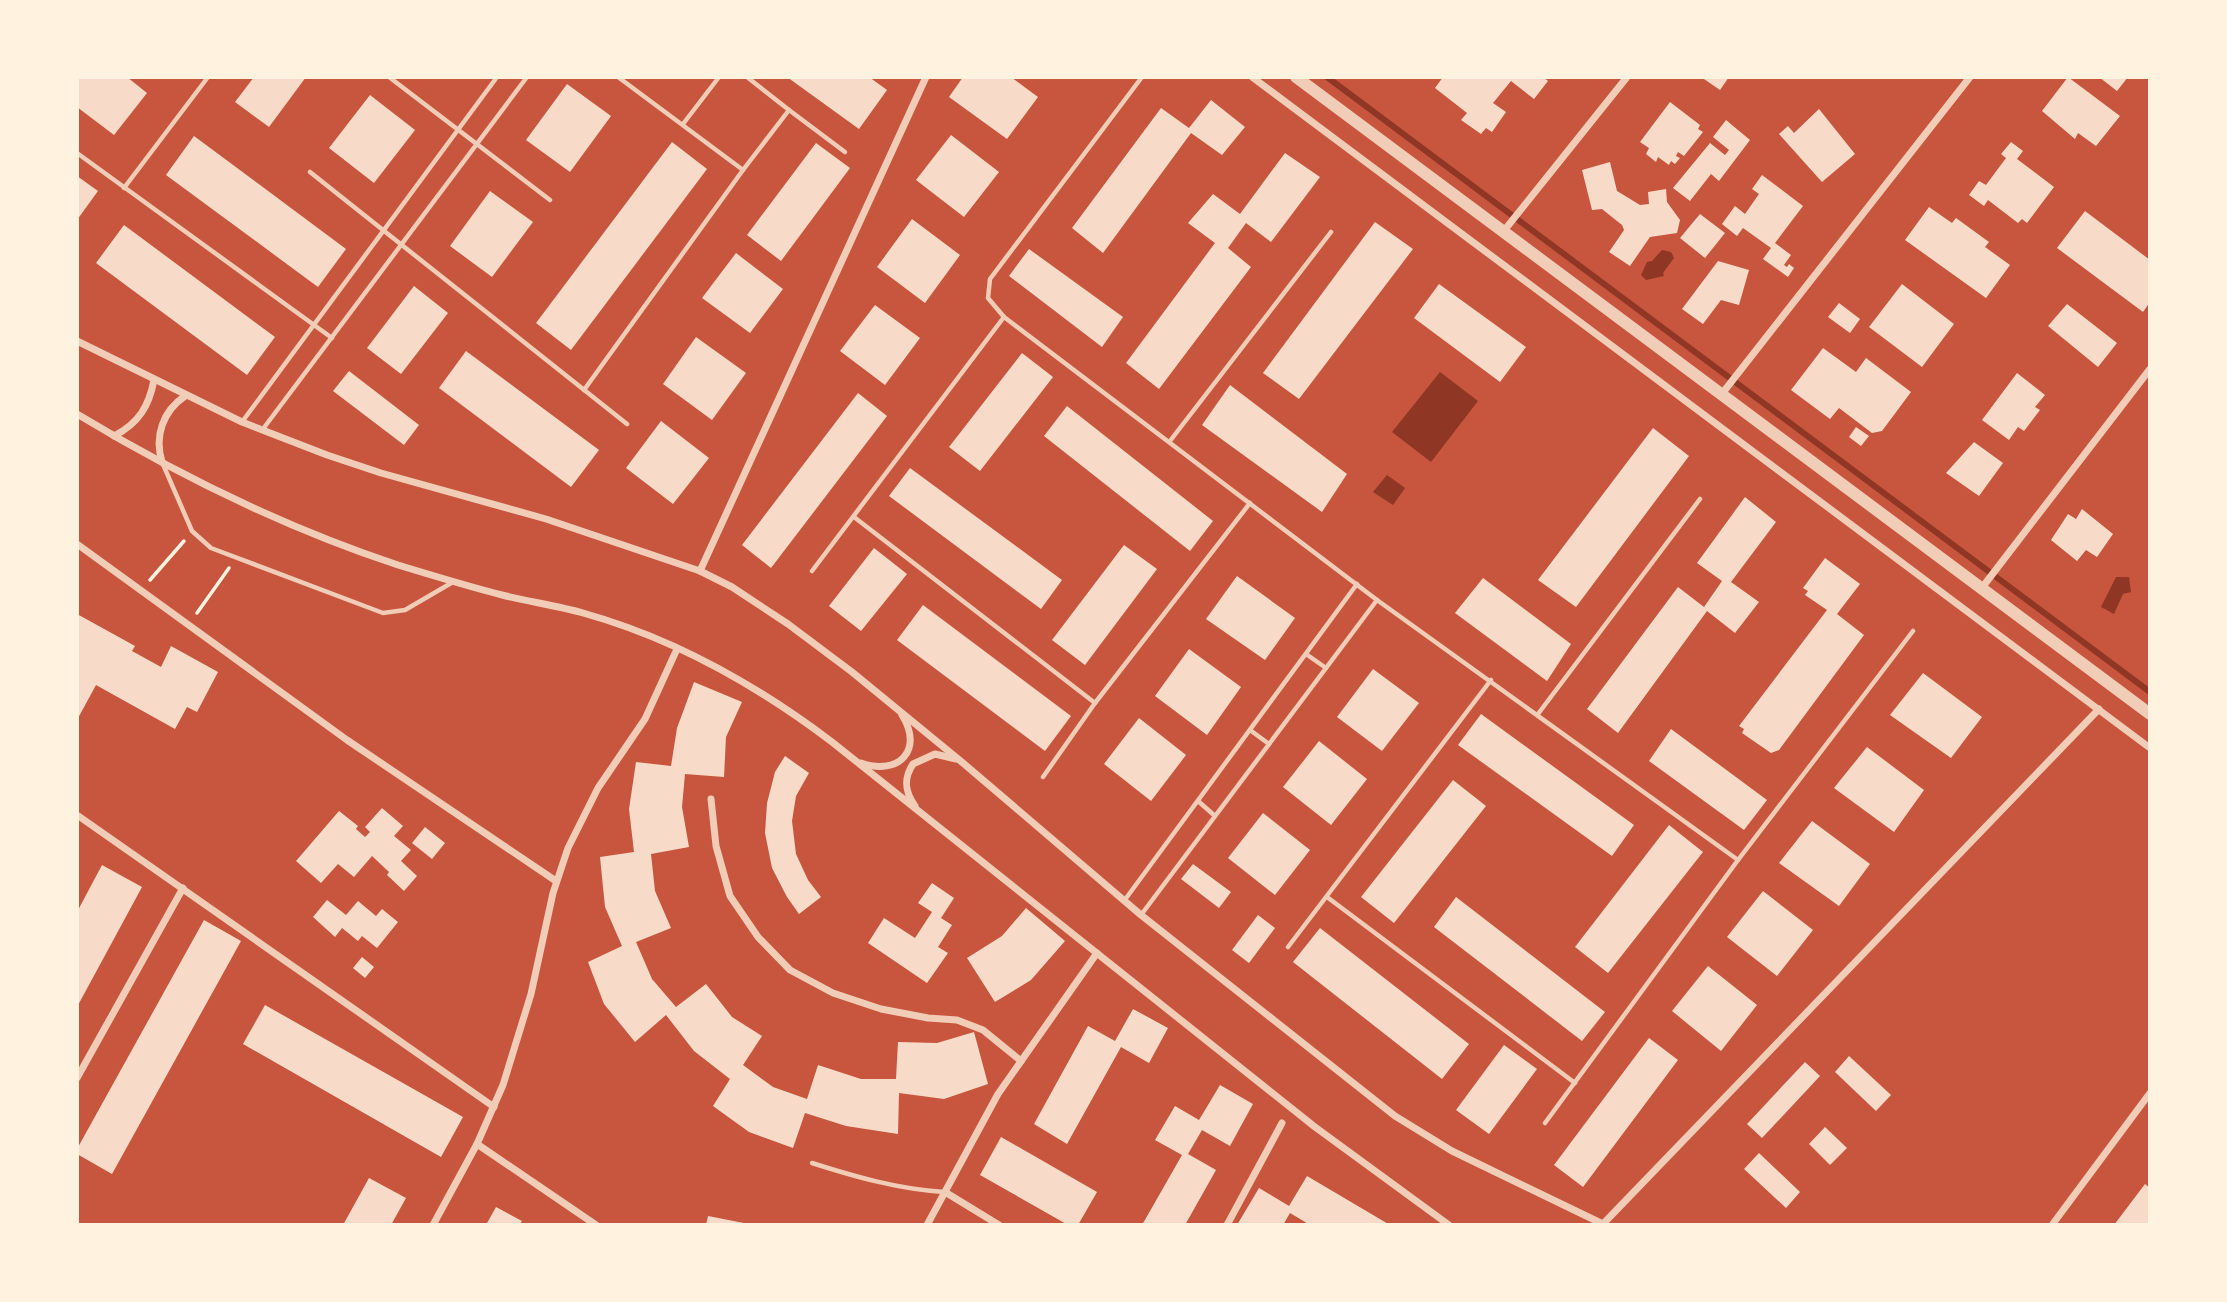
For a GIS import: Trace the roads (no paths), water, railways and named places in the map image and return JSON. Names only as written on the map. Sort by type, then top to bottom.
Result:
[{"type":"street","points":[[700,571],[926,77]]},
{"type":"street","points":[[1252,77],[2150,748]]},
{"type":"street","points":[[1296,77],[1724,390],[1982,589],[2150,714]]},
{"type":"street","points":[[1506,229],[1627,77]]},
{"type":"street","points":[[1724,390],[1970,77]]},
{"type":"street","points":[[77,341],[242,422],[354,464],[546,519],[700,571],[732,587],[778,617],[897,709],[1141,915],[1404,1122],[1452,1151],[1604,1224],[2099,709]]},
{"type":"street","points":[[1982,589],[2150,369]]},
{"type":"street","points":[[114,436],[129,427],[142,414],[154,380]]},
{"type":"street","points":[[162,462],[158,442],[160,430],[172,408],[185,396]]},
{"type":"street","points":[[77,414],[162,462],[270,515],[395,564],[631,629],[718,669],[787,709],[1315,1126],[1449,1225]]},
{"type":"street","points":[[77,544],[347,740],[556,881]]},
{"type":"street","points":[[433,1225],[494,1107],[531,994],[556,881],[568,848],[591,802],[640,728],[677,649]]},
{"type":"street","points":[[857,762],[884,768],[902,759],[911,740],[906,722],[897,709]]},
{"type":"street","points":[[919,813],[908,795],[906,784],[913,764],[935,754],[945,755],[963,763]]},
{"type":"street","points":[[711,799],[716,846],[730,896],[758,937],[790,970],[833,993],[881,1009],[965,1023],[983,1030],[1021,1060]]},
{"type":"street","points":[[77,815],[494,1107]]},
{"type":"street","points":[[77,1077],[183,888]]},
{"type":"street","points":[[927,1225],[998,1094],[1097,953]]},
{"type":"street","points":[[2053,1225],[2150,1093]]},
{"type":"street","points":[[1227,1225],[1282,1123]]},
{"type":"street","points":[[477,1144],[596,1225]]},
{"type":"street","points":[[945,1192],[999,1225]]},
{"type":"lane","points":[[124,188],[208,77]]},
{"type":"lane","points":[[389,77],[550,201]]},
{"type":"lane","points":[[242,422],[498,77]]},
{"type":"lane","points":[[263,429],[527,77]]},
{"type":"lane","points":[[618,77],[743,170]]},
{"type":"lane","points":[[683,124],[719,77]]},
{"type":"lane","points":[[747,77],[845,152]]},
{"type":"lane","points":[[1142,77],[990,279],[988,298],[1004,317],[1377,600],[1738,860]]},
{"type":"lane","points":[[584,390],[789,110]]},
{"type":"lane","points":[[77,153],[332,338]]},
{"type":"lane","points":[[310,172],[627,424]]},
{"type":"lane","points":[[1170,441],[1331,232]]},
{"type":"lane","points":[[812,571],[1004,317]]},
{"type":"lane","points":[[162,462],[192,531],[211,548],[383,613],[405,610],[454,581]]},
{"type":"lane","points":[[1538,714],[1700,499]]},
{"type":"lane","points":[[1043,777],[1095,703],[1250,503]]},
{"type":"lane","points":[[854,517],[1095,703]]},
{"type":"lane","points":[[1125,901],[1357,584]]},
{"type":"lane","points":[[1141,915],[1377,600]]},
{"type":"lane","points":[[1545,1123],[1738,860],[1913,631]]},
{"type":"lane","points":[[1306,654],[1326,668]]},
{"type":"lane","points":[[1288,947],[1491,680]]},
{"type":"lane","points":[[1250,730],[1269,744]]},
{"type":"lane","points":[[1198,801],[1215,816]]},
{"type":"lane","points":[[1326,897],[1575,1083]]},
{"type":"lane","points":[[812,1163],[874,1182],[913,1190],[945,1192]]},
{"type":"waterway","points":[[1327,77],[2150,692]]}]
